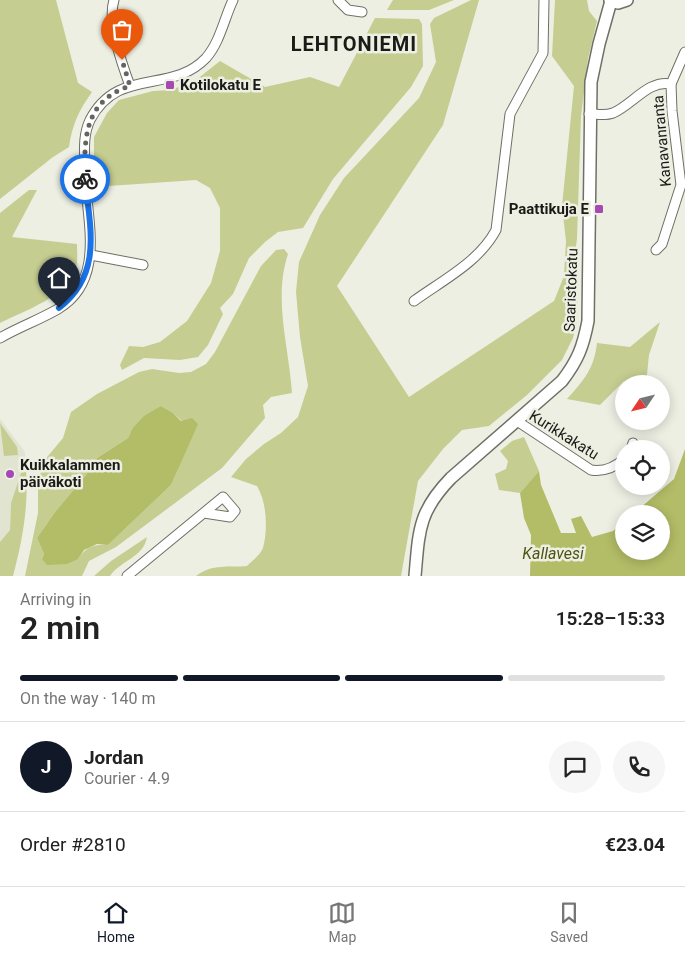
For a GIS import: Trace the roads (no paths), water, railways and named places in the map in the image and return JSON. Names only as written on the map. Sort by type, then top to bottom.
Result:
[{"type":"main road","points":[[611,1],[618,4],[627,0]]},
{"type":"main road","name":"Saaristokatu","points":[[415,576],[419,530],[425,512],[436,493],[562,382],[583,346],[588,321],[591,82],[611,1]]},
{"type":"street","points":[[114,0],[112,12],[113,25],[130,86]]},
{"type":"street","points":[[0,338],[59,308],[68,301],[84,282],[90,255],[85,179],[85,135],[97,108],[106,98],[130,86],[179,75],[192,69],[205,59],[214,47],[233,0]]},
{"type":"street","points":[[338,0],[348,10],[362,12]]},
{"type":"street","points":[[414,301],[476,257],[488,244],[496,230],[510,114],[544,53],[544,0]]},
{"type":"street","points":[[590,114],[606,115],[615,112],[656,84],[665,82],[672,84],[685,52]]},
{"type":"street","name":"Kanavanranta","points":[[656,250],[662,244],[682,185],[672,111],[672,84]]},
{"type":"street","points":[[90,255],[143,265]]},
{"type":"street","name":"Kurikkakatu","points":[[517,421],[591,470],[600,471],[615,465]]},
{"type":"street","points":[[126,576],[204,513]]},
{"type":"water","points":[[161,406],[173,413],[181,421],[192,418],[198,424],[171,485],[108,545],[97,544],[84,550],[78,559],[67,564],[47,565],[42,559],[44,554],[37,538],[55,512],[86,475],[94,460],[128,438],[132,429],[144,416]]},
{"type":"water","name":"Kallavesi","points":[[685,449],[685,576],[530,576],[531,535],[524,518],[520,493],[539,471],[541,485],[561,533],[576,533],[571,519],[581,516],[592,537],[615,529],[615,560],[670,560],[670,505],[644,505],[655,495],[670,495],[670,482],[674,479]]},
{"type":"place","name":"Kotilokatu E","points":[[170,85]]},
{"type":"place","name":"Paattikuja E","points":[[599,209]]},
{"type":"place","name":"Kuikkalammen päiväkoti","points":[[10,474]]},
{"type":"district","name":"LEHTONIEMI","points":[[354,44]]}]
